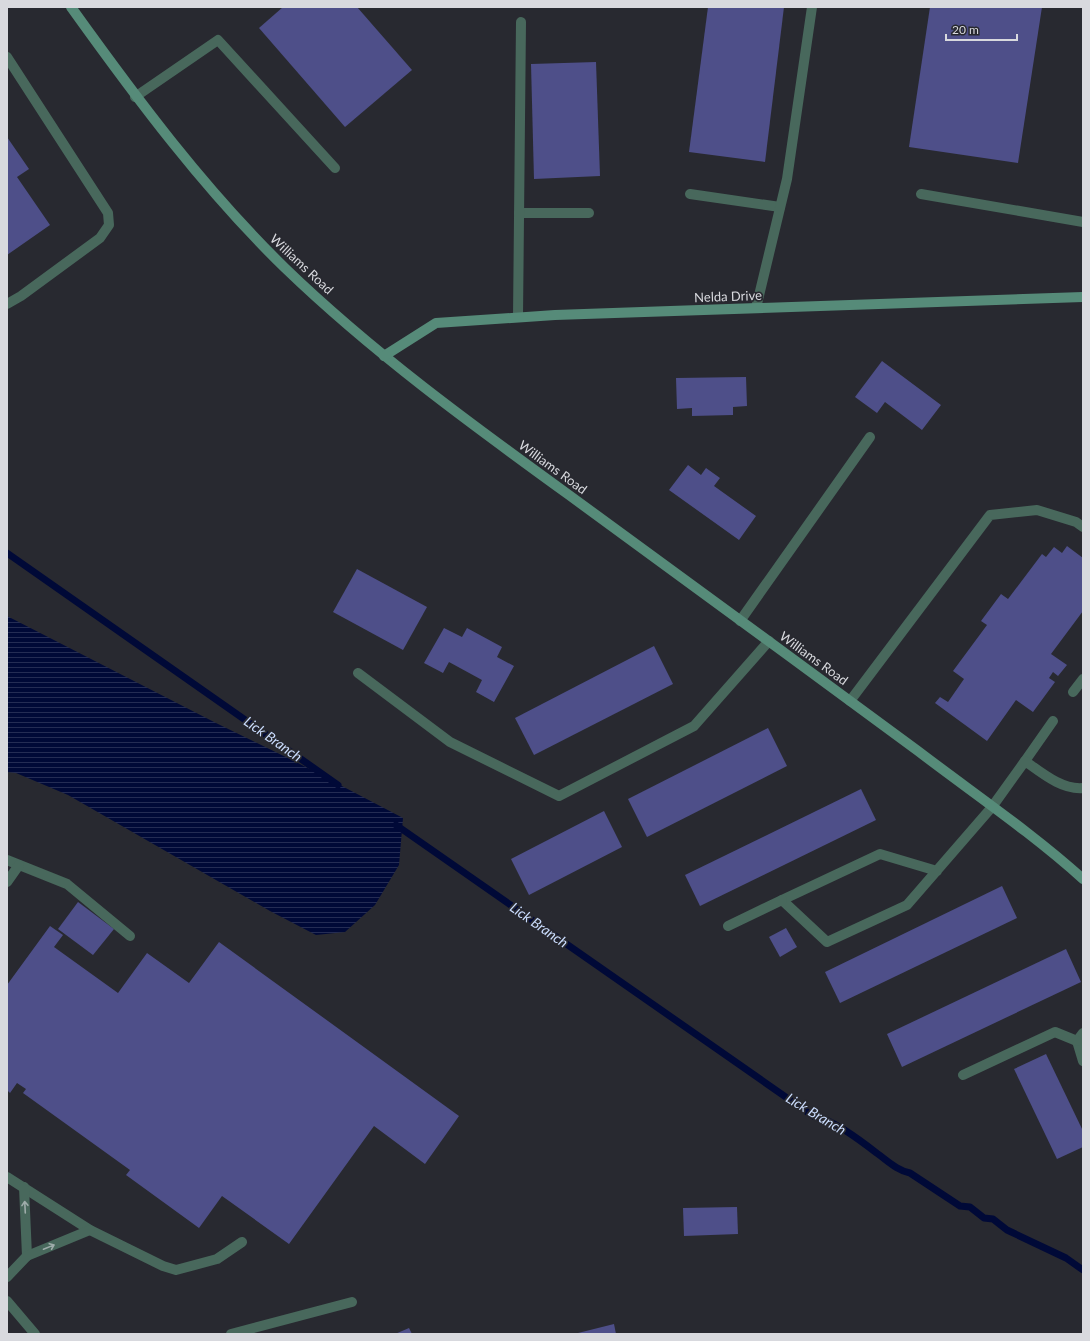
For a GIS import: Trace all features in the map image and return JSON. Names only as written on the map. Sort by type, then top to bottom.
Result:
[{"type":"street","name":"Williams Road","points":[[71,7],[135,97],[231,213],[286,269],[384,356],[480,430],[769,641],[992,807],[1066,864],[1083,880]]},
{"type":"street","points":[[756,308],[787,179],[812,7]]},
{"type":"street","points":[[518,317],[521,22]]},
{"type":"street","points":[[135,97],[218,40],[335,168]]},
{"type":"street","points":[[7,57],[108,213],[109,225],[100,238],[21,296],[7,304]]},
{"type":"street","points":[[690,194],[780,207]]},
{"type":"street","points":[[920,194],[1083,222]]},
{"type":"street","points":[[519,213],[589,212]]},
{"type":"street","name":"Nelda Drive","points":[[384,356],[436,323],[518,317],[1083,297]]},
{"type":"street","points":[[740,621],[870,437]]},
{"type":"street","points":[[850,701],[990,515],[1037,510],[1076,522],[1083,527]]},
{"type":"street","points":[[358,673],[450,742],[558,796],[694,726],[769,641]]},
{"type":"street","points":[[1073,692],[1083,679]]},
{"type":"street","points":[[782,900],[827,942],[907,905],[992,807],[1053,721]]},
{"type":"street","points":[[1025,761],[1050,778],[1072,789],[1083,788]]},
{"type":"street","points":[[728,926],[880,854],[937,871]]},
{"type":"street","points":[[7,860],[67,884],[130,936]]},
{"type":"street","points":[[7,882],[19,865]]},
{"type":"street","points":[[963,1075],[1055,1032],[1080,1037],[1083,1061]]},
{"type":"street","points":[[7,1177],[90,1230],[163,1266],[176,1270],[217,1259],[242,1242]]},
{"type":"street","points":[[24,1187],[27,1256]]},
{"type":"street","points":[[7,1277],[27,1256],[90,1230]]},
{"type":"street","points":[[7,1301],[35,1334]]},
{"type":"street","points":[[231,1334],[352,1302]]},
{"type":"shaded area","points":[[7,616],[216,723],[298,763],[403,818],[399,865],[375,905],[345,932],[316,935],[270,911],[68,795],[16,773],[7,772]]},
{"type":"building","points":[[283,7],[357,7],[412,70],[345,127],[259,28]]},
{"type":"building","points":[[708,7],[784,7],[765,162],[689,152]]},
{"type":"building","points":[[930,7],[1042,7],[1018,163],[909,147]]},
{"type":"building","points":[[596,62],[600,176],[534,179],[531,64]]},
{"type":"building","points":[[7,137],[29,169],[17,177],[50,225],[7,255]]},
{"type":"building","points":[[882,361],[941,405],[922,430],[885,402],[877,413],[855,397]]},
{"type":"building","points":[[746,377],[747,406],[733,407],[733,415],[692,416],[692,408],[677,409],[676,378]]},
{"type":"building","points":[[688,465],[701,475],[706,468],[720,478],[714,486],[756,516],[739,540],[669,490]]},
{"type":"building","points":[[1067,546],[1083,558],[1083,611],[1051,654],[1067,665],[1058,676],[1053,672],[1049,678],[1055,682],[1033,712],[1016,700],[987,741],[935,703],[940,697],[948,702],[964,679],[953,671],[987,625],[981,621],[1001,594],[1008,599],[1042,554],[1046,557],[1054,547],[1062,553]]},
{"type":"building","points":[[357,569],[427,607],[403,650],[333,612]]},
{"type":"building","points":[[444,628],[462,637],[467,628],[502,647],[497,657],[514,666],[494,702],[476,692],[482,680],[449,662],[443,673],[424,663]]},
{"type":"building","points":[[654,646],[673,684],[534,755],[515,718]]},
{"type":"building","points":[[768,728],[787,766],[647,837],[628,799]]},
{"type":"building","points":[[861,789],[876,820],[700,906],[685,875]]},
{"type":"building","points":[[604,811],[622,847],[529,895],[511,859]]},
{"type":"building","points":[[1002,886],[1017,918],[840,1003],[825,972]]},
{"type":"building","points":[[78,902],[114,929],[93,955],[58,929]]},
{"type":"building","points":[[50,926],[63,935],[54,947],[118,993],[147,953],[189,983],[219,942],[459,1116],[425,1164],[374,1126],[289,1244],[222,1196],[199,1228],[126,1175],[130,1170],[23,1093],[26,1089],[17,1083],[10,1093],[7,1090],[7,985]]},
{"type":"building","points":[[786,928],[797,947],[780,957],[769,937]]},
{"type":"building","points":[[1066,949],[1081,982],[902,1067],[887,1034]]},
{"type":"building","points":[[1046,1054],[1083,1131],[1083,1147],[1057,1159],[1014,1069]]},
{"type":"building","points":[[737,1207],[738,1234],[684,1236],[683,1208]]},
{"type":"building","points":[[614,1324],[616,1334],[578,1334],[578,1333]]},
{"type":"building","points":[[409,1328],[412,1334],[395,1334]]},
{"type":"waterway","name":"Lick Branch","points":[[7,553],[338,785]]},
{"type":"waterway","name":"Lick Branch","points":[[396,825],[813,1116],[838,1126],[893,1165],[910,1173],[960,1206],[970,1207],[984,1218],[993,1219],[1007,1230],[1066,1258],[1083,1270]]}]
